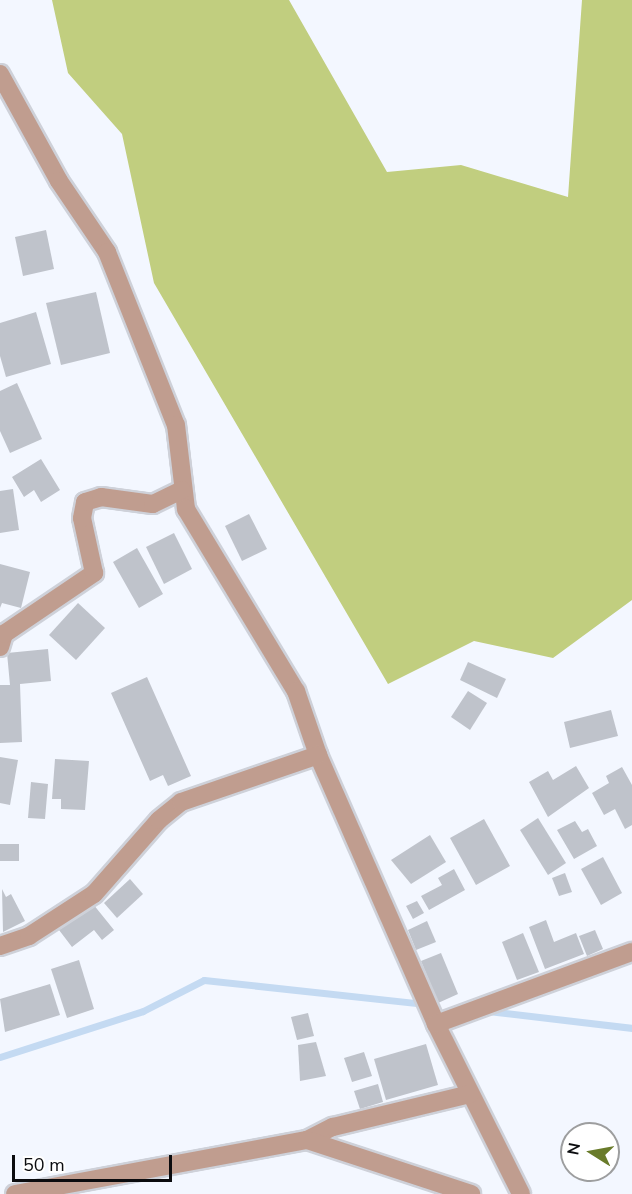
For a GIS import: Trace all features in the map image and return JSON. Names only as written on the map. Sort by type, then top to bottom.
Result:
[{"type":"street","points":[[0,74],[58,181],[107,252],[176,425],[186,509],[296,691],[318,755],[436,1024],[521,1194]]},
{"type":"street","points":[[0,647],[4,634],[94,573],[82,518],[85,502],[101,497],[153,504],[182,490]]},
{"type":"street","points":[[0,946],[29,936],[94,894],[159,820],[181,802],[318,755]]},
{"type":"street","points":[[436,1024],[632,952]]},
{"type":"street","points":[[15,1194],[307,1140],[333,1127],[470,1094]]},
{"type":"street","points":[[307,1140],[471,1194]]},
{"type":"green space","points":[[52,0],[289,0],[387,172],[461,165],[568,197],[582,0],[632,0],[632,600],[553,658],[474,641],[388,684],[154,283],[122,134],[68,73]]},
{"type":"building","points":[[46,230],[54,269],[23,276],[15,237]]},
{"type":"building","points":[[96,292],[110,353],[61,365],[46,303]]},
{"type":"building","points":[[36,312],[51,364],[6,377],[0,356],[0,323]]},
{"type":"building","points":[[17,383],[42,439],[10,453],[0,431],[0,391]]},
{"type":"building","points":[[41,459],[60,490],[41,502],[34,490],[24,497],[12,477]]},
{"type":"building","points":[[13,489],[19,530],[0,533],[0,491]]},
{"type":"building","points":[[249,514],[267,549],[242,561],[225,526]]},
{"type":"building","points":[[174,533],[192,569],[164,584],[146,547]]},
{"type":"building","points":[[137,548],[163,594],[139,608],[113,562]]},
{"type":"building","points":[[0,564],[30,572],[21,608],[2,603],[0,608]]},
{"type":"building","points":[[78,603],[105,628],[76,660],[49,635]]},
{"type":"building","points":[[48,649],[51,681],[20,684],[22,742],[0,743],[0,685],[10,685],[7,653]]},
{"type":"building","points":[[468,662],[506,679],[497,698],[460,680]]},
{"type":"building","points":[[147,677],[191,776],[168,786],[163,775],[150,781],[111,693]]},
{"type":"building","points":[[468,691],[487,703],[470,730],[451,717]]},
{"type":"building","points":[[611,710],[618,736],[570,748],[564,722]]},
{"type":"building","points":[[0,757],[18,760],[10,805],[0,803]]},
{"type":"building","points":[[55,759],[89,761],[85,810],[61,809],[61,799],[52,799]]},
{"type":"building","points":[[576,766],[589,788],[548,817],[529,782],[548,771],[553,780]]},
{"type":"building","points":[[622,767],[632,785],[632,825],[625,829],[615,809],[604,815],[592,793],[609,783],[606,776]]},
{"type":"building","points":[[31,782],[48,784],[45,819],[28,818]]},
{"type":"building","points":[[538,818],[566,863],[548,875],[520,830]]},
{"type":"building","points":[[484,819],[510,866],[476,885],[450,838]]},
{"type":"building","points":[[575,821],[582,832],[588,829],[597,846],[574,859],[557,830]]},
{"type":"building","points":[[430,835],[446,862],[411,884],[391,860]]},
{"type":"building","points":[[0,844],[19,844],[19,861],[0,861]]},
{"type":"building","points":[[603,857],[622,893],[601,905],[581,869]]},
{"type":"building","points":[[454,869],[465,890],[429,910],[421,896],[442,885],[438,878]]},
{"type":"building","points":[[565,873],[572,892],[559,896],[552,878]]},
{"type":"building","points":[[130,879],[143,894],[117,918],[104,903]]},
{"type":"building","points":[[2,889],[6,897],[11,894],[25,921],[3,932]]},
{"type":"building","points":[[417,901],[424,913],[413,919],[406,906]]},
{"type":"building","points":[[93,904],[114,930],[102,940],[94,930],[72,947],[59,930]]},
{"type":"building","points":[[546,920],[554,942],[576,933],[584,954],[545,969],[529,927]]},
{"type":"building","points":[[427,921],[436,942],[416,950],[408,930]]},
{"type":"building","points":[[595,930],[603,949],[587,956],[579,936]]},
{"type":"building","points":[[523,933],[539,972],[517,980],[502,942]]},
{"type":"building","points":[[441,953],[458,994],[438,1003],[421,961]]},
{"type":"building","points":[[79,960],[94,1009],[67,1018],[51,969]]},
{"type":"building","points":[[50,984],[60,1015],[5,1032],[0,999]]},
{"type":"building","points":[[308,1013],[314,1036],[297,1040],[291,1017]]},
{"type":"building","points":[[316,1042],[326,1076],[300,1081],[298,1045]]},
{"type":"building","points":[[426,1044],[438,1085],[386,1100],[374,1059]]},
{"type":"building","points":[[364,1052],[372,1076],[352,1082],[344,1058]]},
{"type":"building","points":[[378,1084],[383,1102],[360,1109],[354,1091]]},
{"type":"waterway","points":[[0,1057],[143,1011],[204,980],[417,1003]]},
{"type":"waterway","points":[[488,1011],[632,1028]]}]
